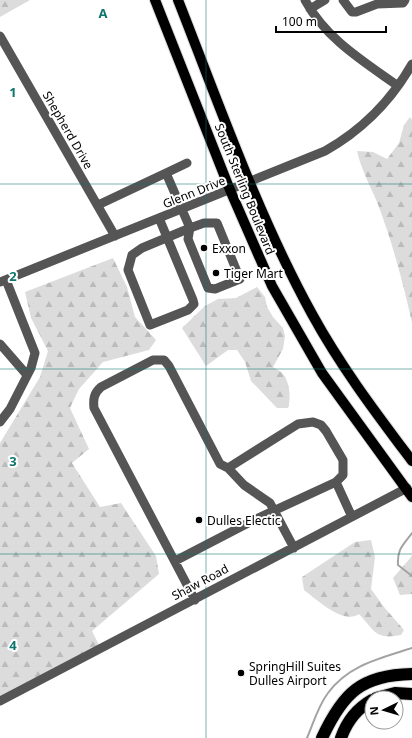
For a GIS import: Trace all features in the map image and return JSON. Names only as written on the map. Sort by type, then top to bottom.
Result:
[{"type":"highway","points":[[322,738],[334,715],[353,690],[377,678],[412,674]]},
{"type":"highway","points":[[341,738],[347,722],[364,704]]},
{"type":"main road","name":"South Sterling Boulevard","points":[[154,0],[230,190],[272,286],[302,339],[342,402],[410,490]]},
{"type":"main road","name":"South Sterling Boulevard","points":[[178,0],[250,182],[278,247],[312,314],[356,386],[412,461]]},
{"type":"street","points":[[305,0],[319,22],[332,37],[398,86]]},
{"type":"street","points":[[310,9],[325,0]]},
{"type":"street","points":[[343,0],[352,12],[356,12],[377,4],[403,3],[405,0]]},
{"type":"street","name":"Shepherd Drive","points":[[0,36],[115,236]]},
{"type":"street","name":"Glenn Drive","points":[[3,281],[309,158],[339,143],[376,113],[398,86],[412,64]]},
{"type":"street","points":[[98,205],[186,163]]},
{"type":"street","points":[[159,218],[167,237],[194,304],[188,310],[150,325],[128,270],[128,262],[132,255],[142,248],[167,237],[190,228],[204,223],[217,223],[240,279],[215,289],[208,288],[188,239],[190,228],[166,173]]},
{"type":"street","points":[[0,422],[10,409],[28,375],[35,353],[3,281]]},
{"type":"street","points":[[0,344],[28,375]]},
{"type":"street","points":[[195,600],[94,408],[95,394],[101,387],[153,360],[164,360],[220,464],[228,468],[244,486],[270,504],[275,510],[294,548]]},
{"type":"street","points":[[175,561],[275,510],[336,482],[343,475],[343,460],[326,431],[317,422],[308,422],[298,424],[228,468]]},
{"type":"street","points":[[336,482],[352,517]]},
{"type":"street","name":"Shaw Road","points":[[0,701],[352,517],[410,490]]},
{"type":"green space","points":[[0,0],[30,0],[0,17]]},
{"type":"green space","points":[[410,117],[412,120],[412,323],[388,232],[363,171],[357,151],[373,152],[387,159],[399,143],[404,125]]},
{"type":"green space","points":[[113,258],[127,287],[135,317],[156,340],[149,350],[103,362],[79,389],[70,408],[89,449],[72,463],[100,507],[121,503],[156,556],[159,574],[92,631],[101,649],[0,701],[0,443],[40,377],[48,351],[31,318],[25,292]]},
{"type":"green space","points":[[257,287],[265,297],[267,307],[273,317],[283,328],[285,336],[283,349],[273,367],[282,373],[287,382],[290,395],[288,408],[277,408],[251,381],[245,362],[237,350],[228,350],[206,366],[182,328],[205,306],[218,299],[236,298]]},
{"type":"green space","points":[[371,540],[375,557],[371,589],[404,630],[401,635],[386,636],[376,633],[359,614],[353,617],[338,614],[323,605],[304,590],[302,577],[355,542]]},
{"type":"green space","points":[[412,556],[412,594],[400,595],[393,578]]},
{"type":"waterway","points":[[412,533],[401,548],[398,555],[398,565],[412,576]]},
{"type":"waterway","points":[[307,738],[324,698],[336,683],[355,669],[377,659],[412,648]]},
{"type":"place","name":"Exxon","points":[[204,248]]},
{"type":"place","name":"Tiger Mart","points":[[216,273]]},
{"type":"place","name":"Dulles Electic","points":[[199,520]]},
{"type":"place","name":"SpringHill Suites Dulles Airport","points":[[241,673]]}]
